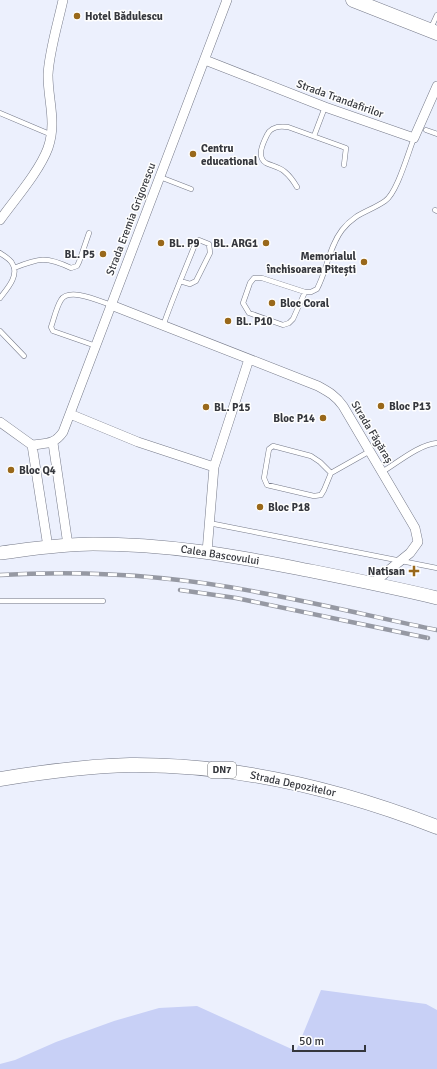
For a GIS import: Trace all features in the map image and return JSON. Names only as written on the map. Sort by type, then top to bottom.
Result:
[{"type":"main road","points":[[353,0],[434,32]]},
{"type":"main road","name":"Strada Depozitelor","points":[[0,779],[68,769],[129,765],[167,765],[225,770],[279,779],[333,792],[396,811],[437,827]]},
{"type":"street","points":[[0,220],[38,167],[47,150],[52,134],[53,120],[48,76],[49,62],[63,0]]},
{"type":"street","name":"Strada Eremia Grigorescu","points":[[53,443],[63,432],[227,0]]},
{"type":"street","name":"Strada Trandafirilor","points":[[205,60],[325,107],[414,138]]},
{"type":"street","points":[[414,138],[437,86]]},
{"type":"street","name":"Strada Făgăraș","points":[[111,305],[318,386],[331,393],[343,406],[415,528],[418,542],[410,553],[373,583]]},
{"type":"street","points":[[207,552],[214,467],[249,359]]},
{"type":"street","points":[[70,414],[138,442],[214,467]]},
{"type":"street","points":[[0,422],[32,445],[53,443],[68,545]]},
{"type":"street","points":[[32,445],[48,547]]},
{"type":"street","name":"Calea Bascovului","points":[[0,553],[68,545],[114,544],[156,546],[239,557],[373,583],[437,598]]},
{"type":"lane","points":[[434,32],[437,15]]},
{"type":"lane","points":[[314,136],[325,107]]},
{"type":"lane","points":[[0,113],[52,134]]},
{"type":"lane","points":[[297,186],[285,172],[262,159],[260,153],[263,143],[268,132],[275,127],[288,127],[346,148],[344,165]]},
{"type":"lane","points":[[426,130],[437,134]]},
{"type":"lane","points":[[305,292],[293,319],[289,324],[283,325],[250,313],[243,303],[250,282],[254,278],[262,278],[305,292],[311,292],[317,289],[336,238],[351,220],[360,213],[385,201],[391,195],[400,176],[414,138]]},
{"type":"lane","points":[[160,177],[191,189]]},
{"type":"lane","points":[[14,268],[37,259],[46,259],[71,268],[74,267],[79,262],[89,233]]},
{"type":"lane","points":[[163,326],[180,281],[196,242],[199,240],[209,244],[210,253],[196,281],[190,284],[180,281]]},
{"type":"lane","points":[[0,253],[13,264],[14,268],[13,278],[8,288],[0,298]]},
{"type":"lane","points":[[96,346],[53,331],[51,327],[61,300],[66,295],[75,294],[111,305]]},
{"type":"lane","points":[[0,331],[24,356]]},
{"type":"lane","points":[[382,472],[422,448],[431,444],[437,444]]},
{"type":"lane","points":[[331,473],[320,462],[311,456],[273,446],[269,449],[264,478],[267,485],[314,496],[321,494],[324,490],[331,473],[370,451]]},
{"type":"lane","points":[[209,523],[437,568]]},
{"type":"lane","points":[[0,601],[103,601]]},
{"type":"shaded area","points":[[321,990],[426,1004],[437,1010],[437,1069],[0,1069],[0,1064],[15,1060],[56,1042],[114,1021],[159,1008],[197,1006],[296,1051]]},
{"type":"railway","points":[[0,575],[66,573],[99,574],[197,582],[284,597],[437,630]]},
{"type":"railway","points":[[180,590],[236,598],[428,638]]},
{"type":"place","name":"Hotel Bădulescu","points":[[77,16]]},
{"type":"place","name":"Centru educational","points":[[193,154]]},
{"type":"place","name":"BL. P9","points":[[161,243]]},
{"type":"place","name":"BL. ARG1","points":[[266,243]]},
{"type":"place","name":"BL. P5","points":[[103,254]]},
{"type":"place","name":"Memorialul închisoarea Pitești","points":[[364,262]]},
{"type":"place","name":"Bloc Coral","points":[[272,303]]},
{"type":"place","name":"BL. P10","points":[[228,321]]},
{"type":"place","name":"Bloc P13","points":[[381,406]]},
{"type":"place","name":"BL. P15","points":[[206,407]]},
{"type":"place","name":"Bloc P14","points":[[323,418]]},
{"type":"place","name":"Bloc Q4","points":[[11,470]]},
{"type":"place","name":"Bloc P18","points":[[260,507]]},
{"type":"place","name":"Natisan","points":[[414,571]]}]
